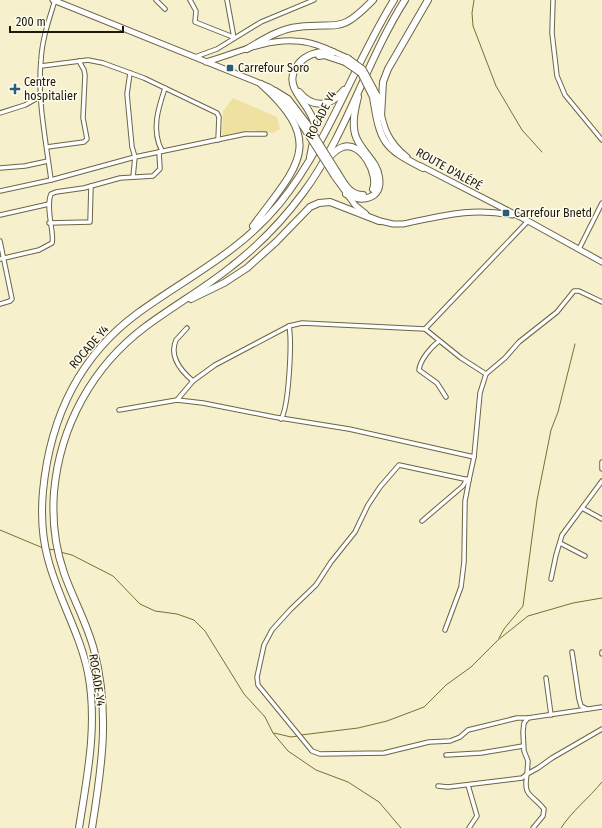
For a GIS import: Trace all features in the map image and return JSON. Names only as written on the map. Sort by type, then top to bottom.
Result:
[{"type":"highway","points":[[247,49],[283,30],[298,27],[337,26],[345,24],[358,15],[373,0]]},
{"type":"highway","name":"ROCADE Y4","points":[[79,828],[92,740],[91,702],[88,674],[82,648],[50,567],[43,531],[43,492],[53,433],[63,405],[78,375],[103,344],[137,314],[222,258],[242,241],[277,206],[295,184],[333,120],[350,82],[394,0]]},
{"type":"highway","name":"ROCADE Y4","points":[[92,828],[104,739],[103,699],[99,673],[85,623],[64,573],[55,537],[54,493],[58,462],[65,436],[75,410],[93,381],[113,354],[145,327],[232,266],[261,241],[295,203],[322,165],[393,20],[405,0]]},
{"type":"highway","points":[[381,116],[382,87],[388,69],[428,0]]},
{"type":"highway","points":[[310,160],[314,123],[312,117],[295,91],[293,74],[301,61],[314,52],[333,52]]},
{"type":"highway","points":[[350,82],[337,98],[330,102],[319,104],[306,101],[299,92],[296,77],[303,63],[313,57],[324,55],[346,60],[361,74],[375,96],[377,126],[387,146],[404,158],[424,168]]},
{"type":"highway","points":[[242,241],[290,175],[297,163],[300,151],[300,140],[288,114],[276,97],[261,84]]},
{"type":"highway","points":[[346,194],[358,199],[369,198],[376,192],[380,178],[374,164],[356,136],[354,127],[355,110],[362,84]]},
{"type":"highway","points":[[275,91],[288,99],[305,126],[336,174],[348,189],[353,193],[362,195],[368,194],[373,190],[375,184],[374,171],[354,147],[342,147],[322,165]]},
{"type":"highway","points":[[177,306],[224,283],[247,268],[276,242],[310,207],[330,202],[379,221]]},
{"type":"main road","points":[[55,0],[275,91]]},
{"type":"main road","points":[[206,62],[247,49],[281,41],[296,41],[333,52],[346,60]]},
{"type":"main road","name":"ROUTE D'ALÉPÉ","points":[[375,96],[387,135],[393,144],[424,168],[528,221],[602,262]]},
{"type":"main road","name":"ROUTE D'ALÉPÉ","points":[[336,174],[346,194],[365,214],[379,221],[392,224],[403,224],[474,211],[497,212],[528,221]]},
{"type":"street","points":[[51,180],[41,96],[41,66],[43,44],[55,0]]},
{"type":"street","points":[[156,0],[165,9]]},
{"type":"street","points":[[190,0],[196,11],[195,22],[233,38]]},
{"type":"street","points":[[227,0],[233,38]]},
{"type":"street","points":[[194,57],[217,49],[261,22],[314,0]]},
{"type":"street","points":[[553,0],[552,33],[557,76],[565,95],[602,140]]},
{"type":"street","points":[[41,66],[79,61],[96,61],[130,73],[189,98],[218,114],[218,140]]},
{"type":"street","points":[[47,147],[86,141],[83,118],[85,75],[79,61]]},
{"type":"street","points":[[130,73],[127,89],[127,106],[132,147],[135,157],[133,177]]},
{"type":"street","points":[[2,259],[38,250],[52,243],[53,240],[49,222],[49,204],[50,195],[55,192],[91,186],[120,178],[149,177],[157,173],[160,169],[161,151],[156,136],[156,122],[165,88]]},
{"type":"street","points":[[0,113],[25,105],[41,96]]},
{"type":"street","points":[[0,191],[51,180],[161,151],[245,134],[265,134]]},
{"type":"street","points":[[0,168],[25,166],[48,161]]},
{"type":"street","points":[[49,222],[90,222],[91,186]]},
{"type":"street","points":[[579,249],[602,203]]},
{"type":"street","points":[[0,215],[49,204]]},
{"type":"street","points":[[425,329],[528,221]]},
{"type":"street","points":[[0,241],[2,259],[12,300],[0,304]]},
{"type":"street","points":[[445,630],[461,587],[464,562],[465,501],[468,480],[474,457],[480,393],[486,374],[505,358],[519,342],[557,312],[574,292],[579,291],[602,302]]},
{"type":"street","points":[[177,400],[193,381],[215,365],[289,326],[302,323],[425,329],[461,358],[486,374]]},
{"type":"street","points":[[281,419],[284,413],[287,394],[290,345],[289,326]]},
{"type":"street","points":[[187,328],[176,340],[175,357],[183,372],[193,381]]},
{"type":"street","points":[[439,341],[428,352],[420,365],[420,370],[437,383],[446,397]]},
{"type":"street","points":[[119,410],[177,400],[221,405],[281,419],[349,429],[474,457]]},
{"type":"street","points":[[602,462],[602,469]]},
{"type":"street","points":[[468,480],[399,465],[393,470],[368,505],[355,532],[331,562],[316,585],[299,600],[272,630],[264,645],[257,677],[258,685],[312,751],[320,754],[384,752],[429,742],[450,741],[460,737],[468,730],[517,718],[528,718],[602,707]]},
{"type":"street","points":[[422,520],[463,486],[468,480]]},
{"type":"street","points":[[551,579],[565,529],[602,481]]},
{"type":"street","points":[[582,508],[602,519]]},
{"type":"street","points":[[560,543],[585,556]]},
{"type":"street","points":[[572,652],[579,699],[581,706],[587,710]]},
{"type":"street","points":[[546,678],[551,715]]},
{"type":"street","points":[[528,718],[524,723],[523,746],[528,761],[524,786],[526,792],[544,809],[542,816],[533,828]]},
{"type":"street","points":[[438,786],[448,787],[522,778],[552,758],[602,729]]},
{"type":"street","points":[[446,755],[481,753],[523,746]]},
{"type":"street","points":[[468,784],[477,816],[469,828]]},
{"type":"shaded area","points":[[233,98],[277,117],[280,129],[273,133],[253,130],[222,136],[223,111]]},
{"type":"waterway","points":[[474,0],[472,13],[473,26],[496,86],[522,130],[542,152]]},
{"type":"waterway","points":[[499,638],[504,629],[523,606],[537,500],[551,430],[558,412],[575,344]]},
{"type":"waterway","points":[[0,530],[43,548]]},
{"type":"waterway","points":[[48,549],[55,550]]},
{"type":"waterway","points":[[60,552],[72,555],[113,576],[140,604],[155,611],[177,614],[194,620],[205,631],[244,694],[265,717],[273,733],[288,751],[316,770],[348,782],[379,802],[401,828]]},
{"type":"waterway","points":[[301,735],[358,728],[387,721],[424,707],[446,685],[471,667],[498,640],[528,616],[573,603],[602,598]]},
{"type":"waterway","points":[[274,733],[291,737],[298,736]]},
{"type":"waterway","points":[[561,828],[570,816],[602,782]]},
{"type":"place","name":"Carrefour Soro","points":[[230,68]]},
{"type":"place","name":"Centre hospitalier","points":[[15,89]]},
{"type":"place","name":"Carrefour Bnetd","points":[[506,213]]}]
